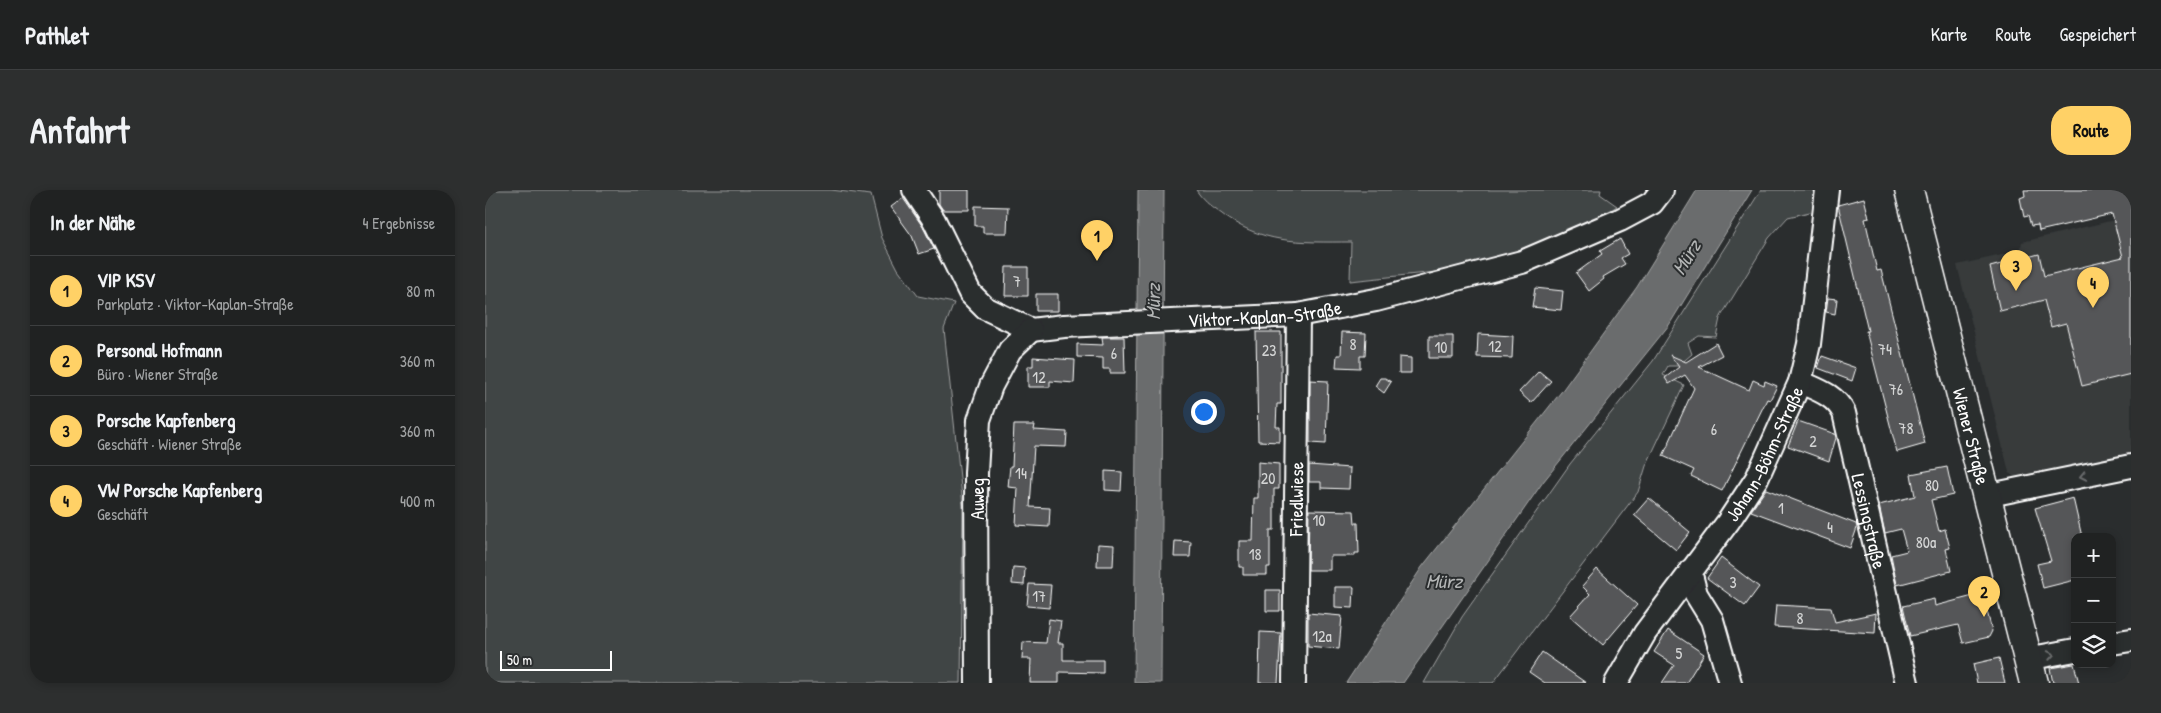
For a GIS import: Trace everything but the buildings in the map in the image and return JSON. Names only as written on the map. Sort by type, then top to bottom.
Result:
[{"type":"main road","name":"Wiener Straße","points":[[1909,190],[1952,354],[1985,496],[2030,671]]},
{"type":"street","points":[[914,190],[934,220],[955,266],[971,293],[985,308],[1031,330]]},
{"type":"street","name":"Viktor-Kaplan-Straße","points":[[1031,330],[1065,326],[1298,315],[1376,300],[1523,262],[1620,220],[1652,203],[1662,190]]},
{"type":"street","name":"Johann-Böhm-Straße","points":[[1616,683],[1645,633],[1728,522],[1757,478],[1800,382],[1809,344],[1827,190]]},
{"type":"street","name":"Friedlwiese","points":[[1294,683],[1298,315]]},
{"type":"street","name":"Auweg","points":[[977,683],[977,473],[979,420],[991,386],[1010,350],[1031,330]]},
{"type":"street","name":"Lessingstraße","points":[[1800,382],[1831,396],[1839,403],[1844,413],[1907,683]]},
{"type":"street","points":[[1985,496],[2131,466]]},
{"type":"street","points":[[1690,571],[1696,594],[1712,620],[1730,683]]},
{"type":"street","points":[[2116,642],[2131,640]]},
{"type":"street","points":[[2030,671],[2071,652]]},
{"type":"shaded area","points":[[485,190],[831,190],[871,195],[882,238],[898,269],[918,296],[954,303],[944,329],[963,506],[961,683],[485,683]]},
{"type":"shaded area","points":[[1196,190],[1601,190],[1600,194],[1617,206],[1599,218],[1541,243],[1474,268],[1350,281],[1351,242],[1297,241],[1265,236],[1234,222],[1209,204]]},
{"type":"shaded area","points":[[1761,190],[1815,190],[1814,211],[1788,217],[1769,238],[1720,318],[1716,337],[1699,336],[1688,343],[1692,354],[1678,366],[1668,366],[1663,375],[1684,385],[1646,466],[1638,492],[1493,683],[1424,683],[1462,617],[1570,464],[1653,361]]},
{"type":"shaded area","points":[[2131,216],[2131,456],[2019,482],[2009,472],[1957,265],[2020,251],[2022,242]]},
{"type":"water","name":"Mürz","points":[[1138,190],[1164,190],[1161,683],[1134,683]]},
{"type":"water","name":"Mürz","points":[[1697,190],[1752,190],[1669,325],[1543,482],[1403,683],[1346,683],[1422,567],[1561,392],[1637,287]]},
{"type":"place","name":"VIP KSV","points":[[1097,261]]},
{"type":"place","name":"Porsche Kapfenberg","points":[[2016,291]]},
{"type":"place","name":"VW Porsche Kapfenberg","points":[[2093,308]]},
{"type":"place","name":"Personal Hofmann","points":[[1984,617]]}]
